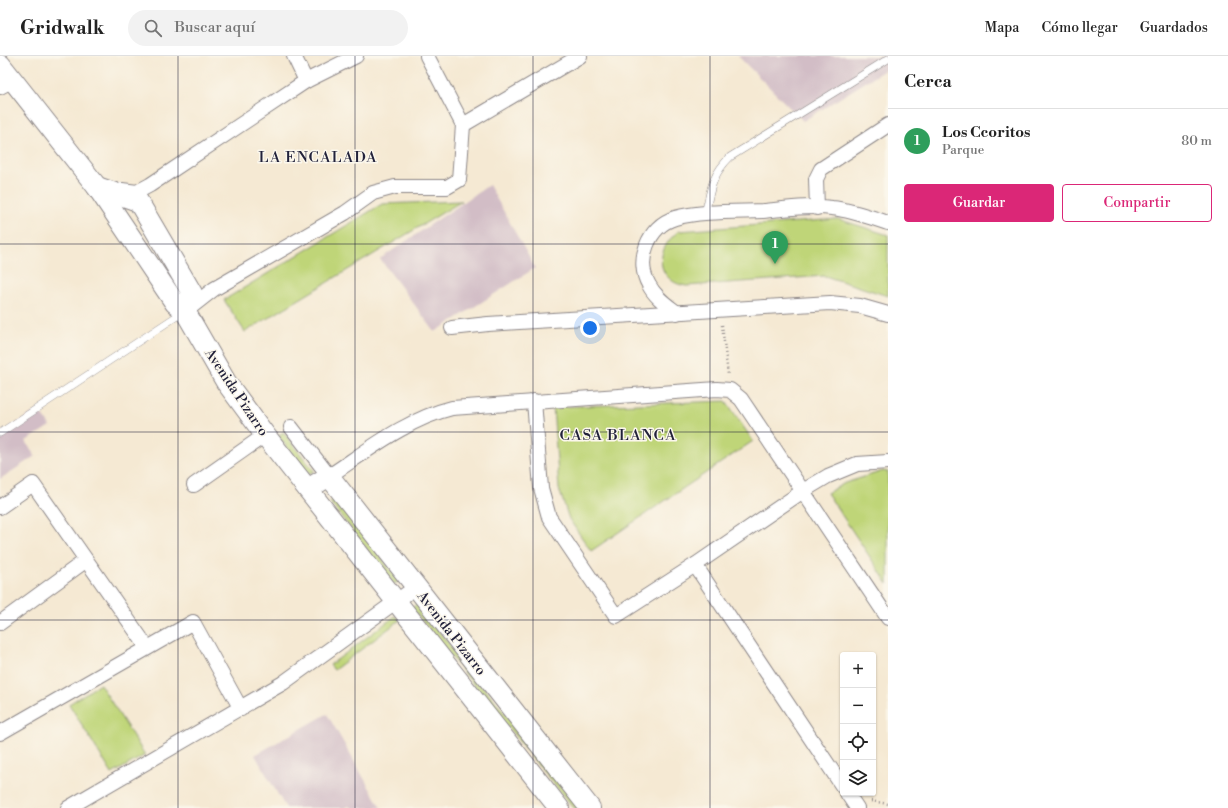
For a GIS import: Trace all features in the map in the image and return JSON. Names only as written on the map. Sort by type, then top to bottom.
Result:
[{"type":"main road","points":[[0,64],[6,84],[98,187],[138,202],[192,293],[185,311]]},
{"type":"main road","name":"Avenida Pizarro","points":[[185,311],[226,382],[264,435],[397,601],[559,808]]},
{"type":"main road","points":[[308,489],[329,476]]},
{"type":"main road","name":"Avenida Pizarro","points":[[329,476],[590,808]]},
{"type":"street","points":[[294,56],[306,81]]},
{"type":"street","points":[[98,187],[137,192],[306,81],[356,56]]},
{"type":"street","points":[[185,311],[214,289],[345,213],[373,193],[395,187],[448,187],[459,180],[463,125],[427,56]]},
{"type":"street","points":[[463,125],[571,58]]},
{"type":"street","points":[[817,208],[816,179],[821,169],[888,125]]},
{"type":"street","points":[[677,313],[653,292],[649,286],[643,267],[644,253],[648,241],[654,231],[675,218],[705,214],[831,208],[848,211],[888,223]]},
{"type":"street","points":[[452,328],[488,324],[836,304],[860,306],[888,314]]},
{"type":"street","points":[[292,427],[329,476],[408,425],[433,413],[452,408],[717,389],[730,390],[741,399],[888,618]]},
{"type":"street","points":[[534,401],[541,488],[549,517],[616,616],[695,565],[803,491],[828,476],[857,464],[888,462]]},
{"type":"street","points":[[194,485],[264,435]]},
{"type":"street","points":[[0,507],[33,484],[85,561],[147,647]]},
{"type":"street","points":[[0,623],[85,561]]},
{"type":"street","points":[[695,565],[840,782]]},
{"type":"street","points":[[68,808],[241,709],[283,683],[416,587]]},
{"type":"street","points":[[0,733],[147,647],[193,622],[241,709]]},
{"type":"street","points":[[851,796],[862,804]]},
{"type":"lane","points":[[705,214],[712,185],[718,169],[730,157],[888,59]]},
{"type":"lane","points":[[0,433],[185,311]]},
{"type":"path","points":[[721,310],[730,390]]},
{"type":"path","points":[[862,804],[888,804]]},
{"type":"shaded area","points":[[738,56],[888,56],[888,68],[803,121]]},
{"type":"shaded area","points":[[489,185],[535,268],[435,332],[380,259]]},
{"type":"shaded area","points":[[39,409],[50,426],[26,441],[35,456],[0,479],[0,435]]},
{"type":"shaded area","points":[[327,714],[381,808],[351,808],[349,806],[345,808],[286,808],[255,755]]},
{"type":"green space","points":[[462,201],[245,332],[224,300],[382,204]]},
{"type":"green space","points":[[838,219],[888,235],[888,296],[825,276],[686,286],[674,282],[667,276],[661,263],[664,249],[673,236],[679,231]]},
{"type":"green space","points":[[726,401],[753,441],[591,551],[569,519],[559,489],[553,407]]},
{"type":"green space","points":[[283,432],[314,471],[309,474],[278,436]]},
{"type":"green space","points":[[883,471],[888,472],[888,584],[827,493],[845,483]]},
{"type":"green space","points":[[336,498],[399,581],[394,584],[330,502]]},
{"type":"green space","points":[[417,604],[581,808],[573,808],[412,608]]},
{"type":"green space","points":[[395,616],[400,620],[334,670],[330,665]]},
{"type":"green space","points":[[100,684],[145,755],[112,774],[69,704]]},
{"type":"place","name":"Los Ccoritos","points":[[775,264]]},
{"type":"district","name":"LA ENCALADA","points":[[318,157]]},
{"type":"district","name":"CASA BLANCA","points":[[618,435]]}]
